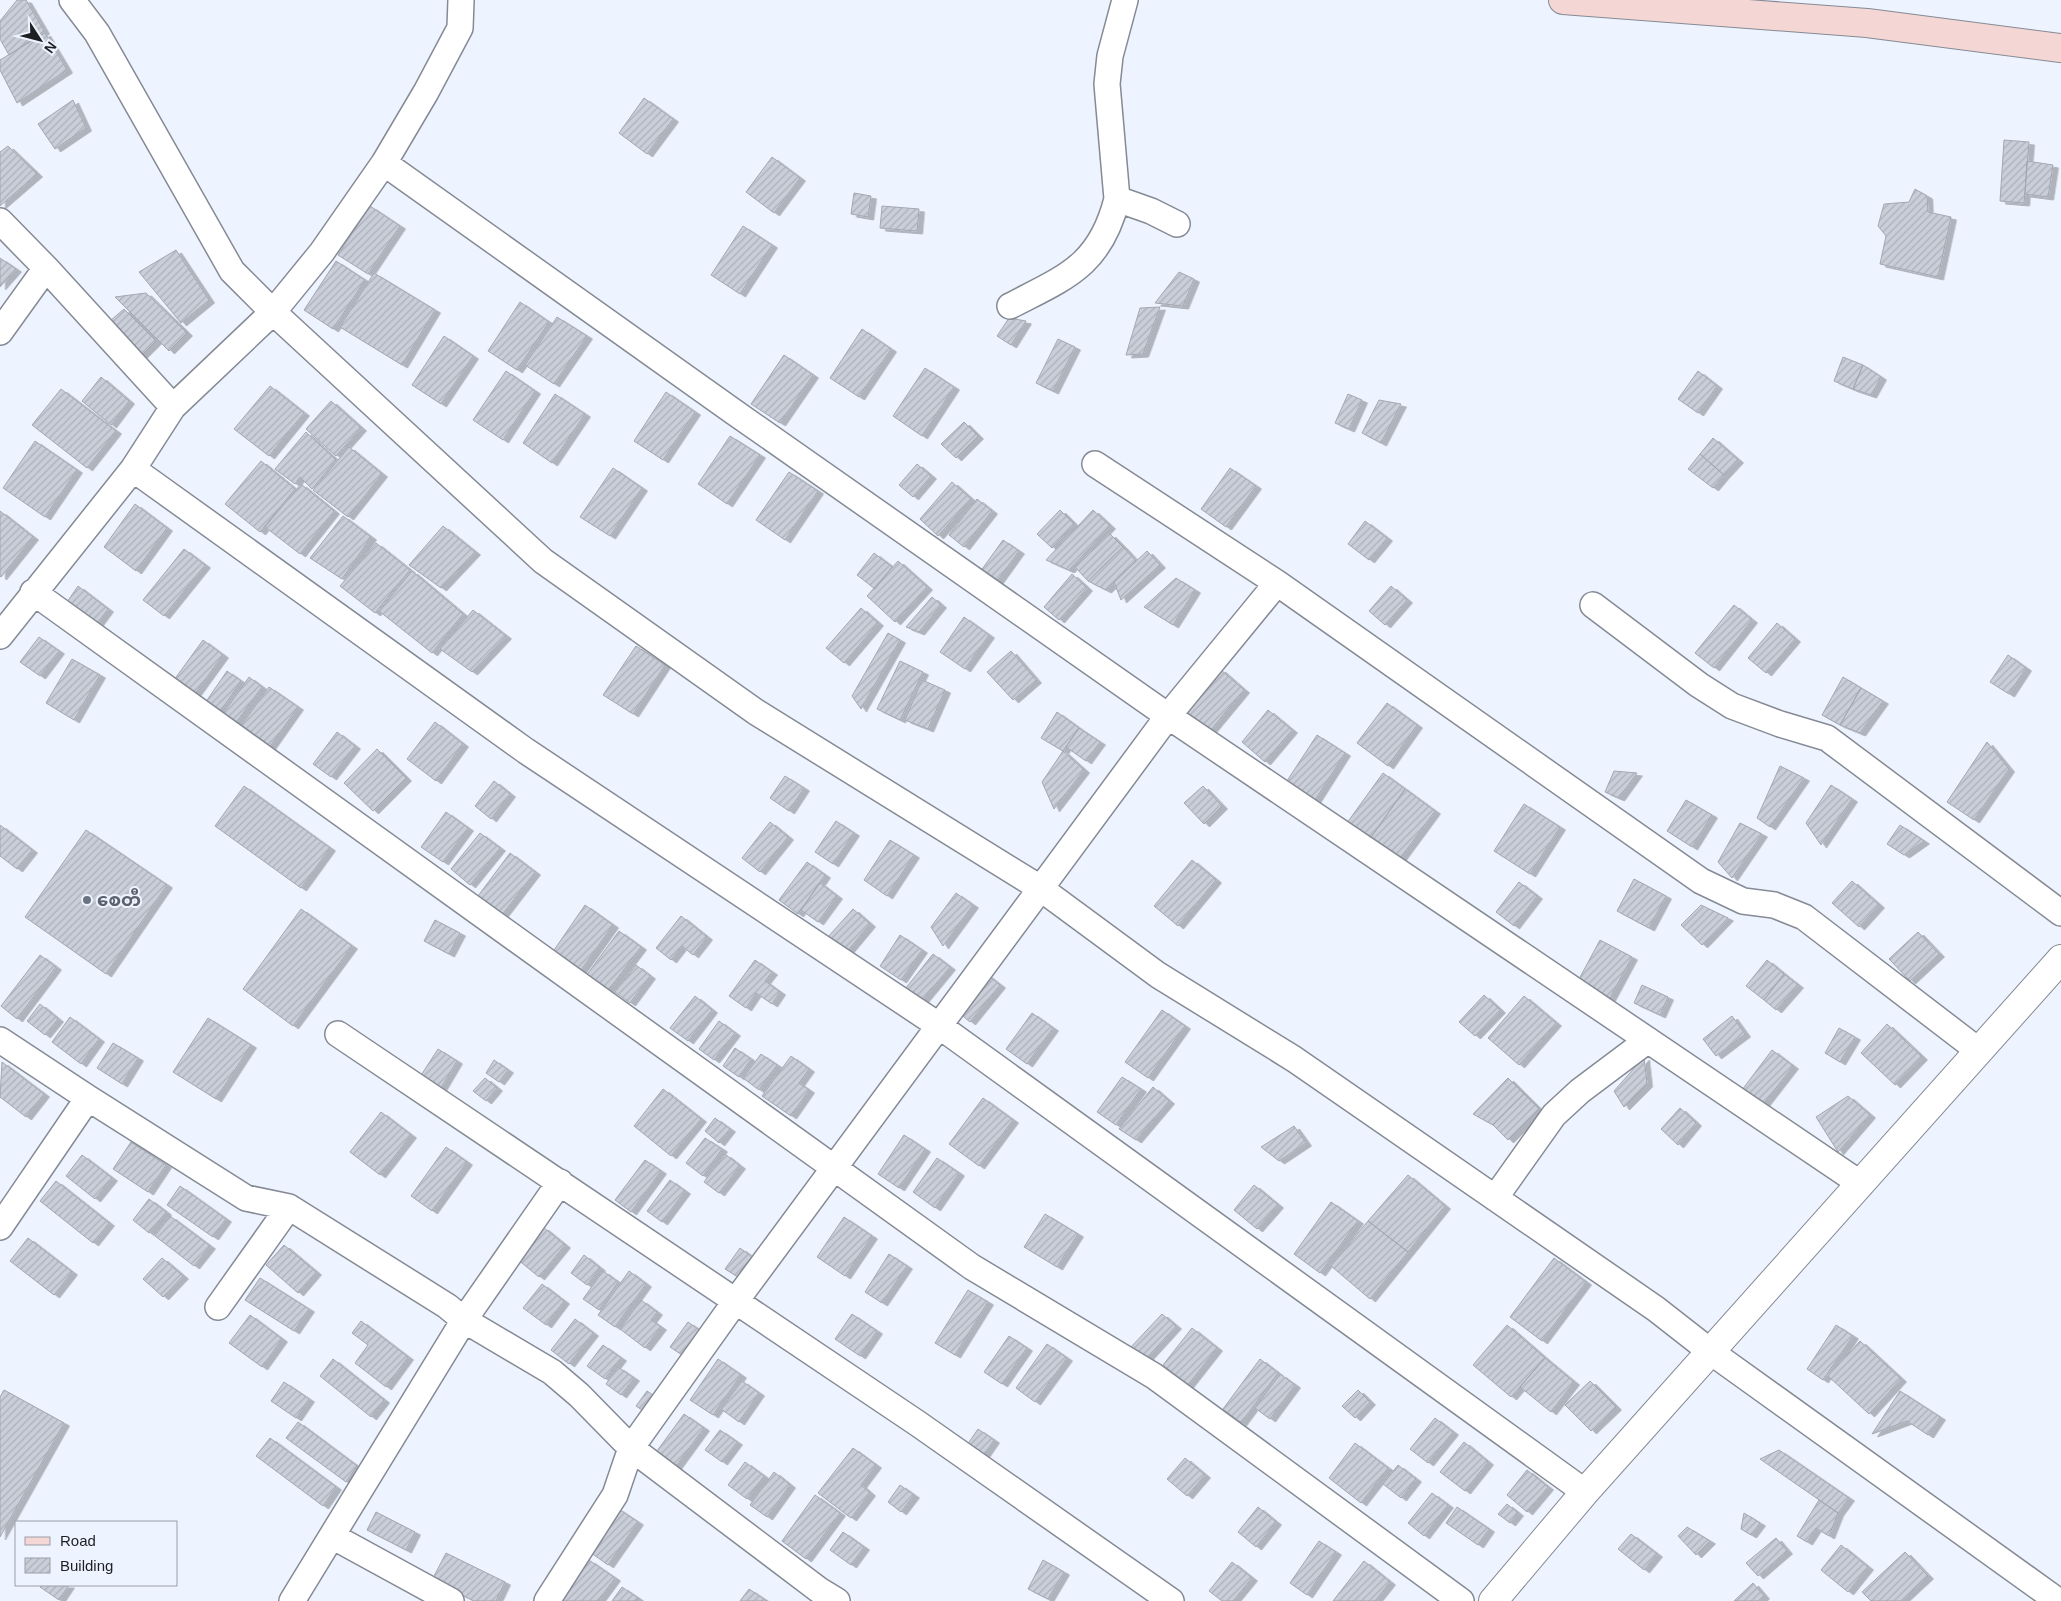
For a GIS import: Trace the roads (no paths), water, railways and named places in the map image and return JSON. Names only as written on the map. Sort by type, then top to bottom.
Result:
[{"type":"main road","points":[[1563,0],[1867,23],[2061,48]]},
{"type":"street","points":[[72,0],[97,33],[232,271],[273,312],[543,561],[756,712],[1040,888],[1158,975],[1294,1060],[1656,1308],[1711,1352],[2058,1601]]},
{"type":"street","points":[[0,636],[9,606],[33,592],[133,469],[173,407],[273,312],[322,252],[384,163],[460,28],[461,0]]},
{"type":"street","points":[[1010,306],[1073,272],[1096,250],[1113,213],[1116,199],[1107,84],[1110,56],[1125,0]]},
{"type":"street","points":[[384,163],[734,412],[1168,716],[1861,1184]]},
{"type":"street","points":[[1116,199],[1177,224]]},
{"type":"street","points":[[0,221],[46,268],[173,407]]},
{"type":"street","points":[[0,332],[46,268]]},
{"type":"street","points":[[1094,464],[1277,583],[1700,881],[1743,901],[1774,905],[1804,917],[1979,1052]]},
{"type":"street","points":[[133,469],[526,751],[938,1025],[1585,1492]]},
{"type":"street","points":[[547,1601],[615,1495],[631,1448],[735,1302],[1168,716],[1277,583]]},
{"type":"street","points":[[33,592],[972,1267],[1154,1376],[1461,1601]]},
{"type":"street","points":[[1593,605],[1699,685],[1732,706],[1780,724],[1827,738],[2061,913]]},
{"type":"street","points":[[1493,1601],[1585,1492],[2061,959]]},
{"type":"street","points":[[338,1034],[916,1423],[1171,1601]]},
{"type":"street","points":[[0,1040],[246,1198],[289,1207],[447,1306],[464,1320],[552,1372],[631,1448],[819,1590],[837,1601]]},
{"type":"street","points":[[1495,1198],[1554,1115],[1580,1091],[1648,1040]]},
{"type":"street","points":[[0,1227],[88,1098]]},
{"type":"street","points":[[292,1601],[464,1320],[560,1182]]},
{"type":"street","points":[[218,1307],[289,1207]]},
{"type":"street","points":[[332,1536],[451,1601]]},
{"type":"place","name":"စေတီ","points":[[87,900]]}]
